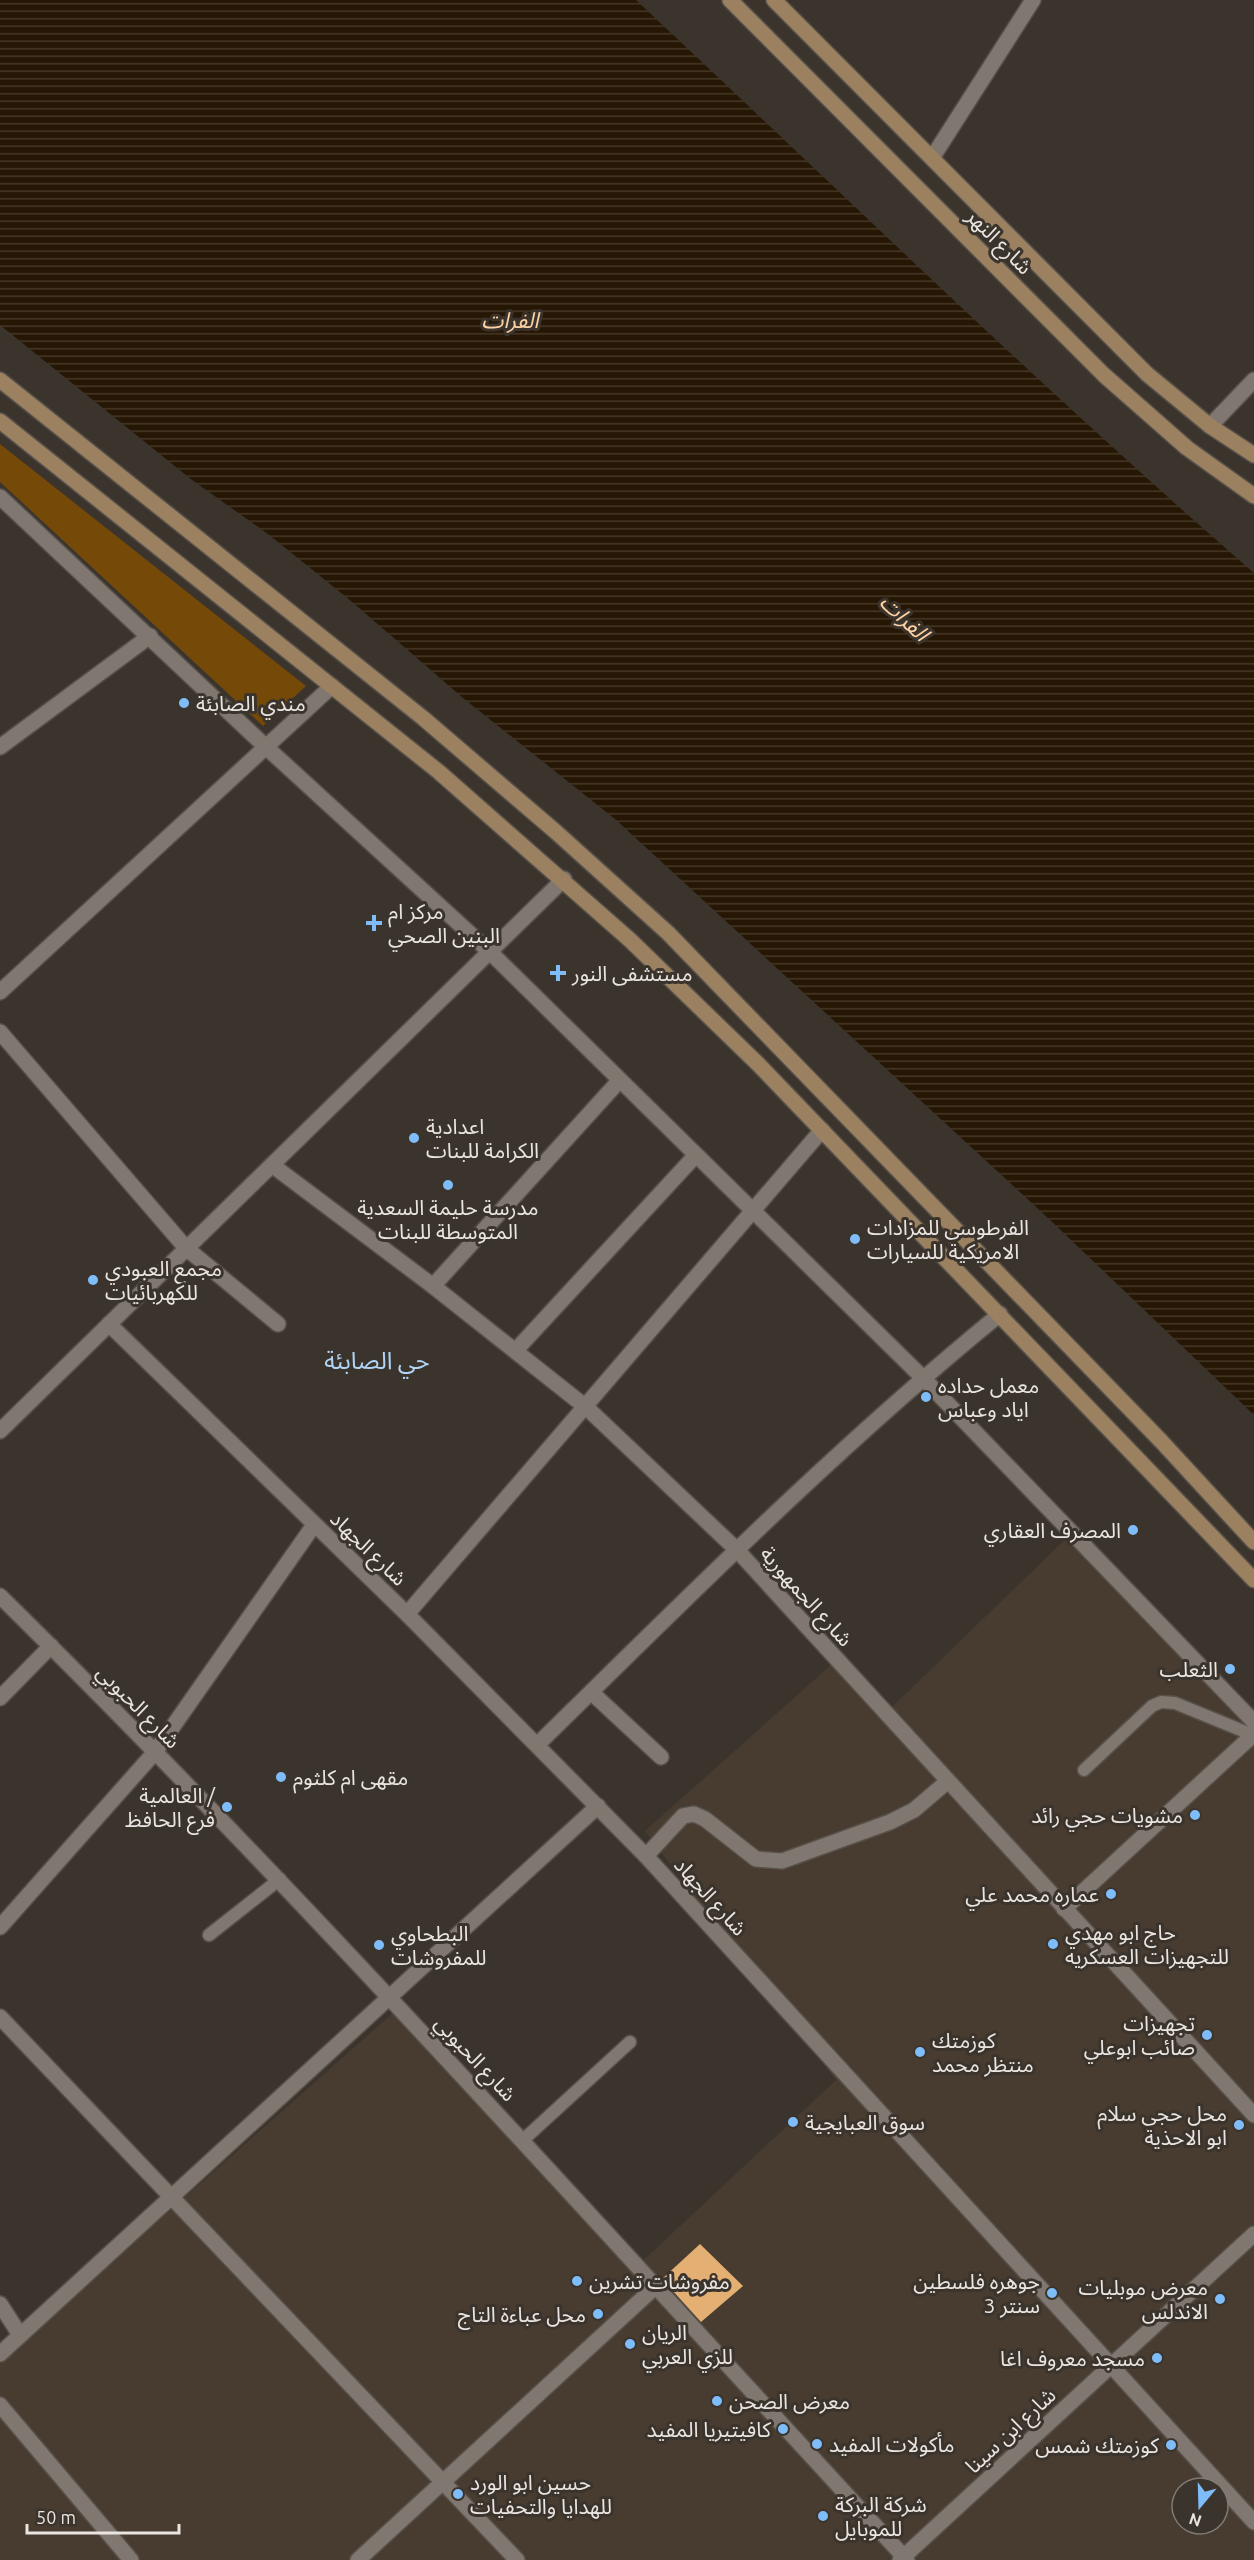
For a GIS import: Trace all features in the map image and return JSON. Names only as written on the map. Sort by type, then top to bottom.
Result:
[{"type":"main road","name":"شارع النهر","points":[[730,0],[1104,375],[1187,448],[1254,495]]},
{"type":"main road","name":"شارع النهر","points":[[774,0],[1147,374],[1210,426],[1254,455]]},
{"type":"main road","points":[[0,380],[363,670],[556,832],[668,933],[1161,1441],[1254,1542]]},
{"type":"main road","points":[[0,421],[439,772],[564,879],[695,1001],[822,1130],[1254,1580]]},
{"type":"main road","points":[[917,1228],[937,1210]]},
{"type":"street","points":[[932,158],[1033,0]]},
{"type":"street","points":[[1210,426],[1254,380]]},
{"type":"street","points":[[2,501],[490,952],[922,1377],[1254,1730],[1064,1909]]},
{"type":"street","points":[[0,747],[150,636]]},
{"type":"street","points":[[0,992],[332,686]]},
{"type":"street","points":[[0,1431],[564,879]]},
{"type":"street","points":[[0,1032],[186,1248],[278,1324]]},
{"type":"street","points":[[433,1286],[619,1081]]},
{"type":"street","points":[[407,1614],[587,1408],[822,1130]]},
{"type":"street","points":[[516,1350],[695,1156]]},
{"type":"street","name":"شارع الجمهورية","points":[[272,1165],[516,1350],[587,1408],[737,1550],[1254,2115]]},
{"type":"street","points":[[538,1744],[737,1550],[922,1377],[1000,1314]]},
{"type":"street","name":"شارع الجهاد","points":[[109,1324],[407,1614],[598,1806],[1254,2522]]},
{"type":"street","points":[[0,1927],[155,1752],[314,1525]]},
{"type":"street","name":"شارع الحبوبي","points":[[0,1596],[280,1879],[391,1997],[904,2559]]},
{"type":"street","points":[[0,1698],[51,1646]]},
{"type":"street","points":[[591,1692],[660,1756]]},
{"type":"street","points":[[645,1856],[683,1816],[694,1814],[710,1822],[756,1858],[782,1861],[891,1822],[914,1810],[948,1781]]},
{"type":"street","points":[[0,2354],[598,1806]]},
{"type":"street","points":[[0,2017],[517,2560]]},
{"type":"street","name":"شارع ابن سينا","points":[[904,2559],[1254,2234]]},
{"type":"street","points":[[358,2560],[655,2287]]},
{"type":"street","points":[[0,2304],[20,2335]]},
{"type":"street","points":[[0,2405],[131,2560]]},
{"type":"lane","points":[[1084,1770],[1141,1716],[1161,1702],[1175,1703],[1254,1730]]},
{"type":"lane","points":[[208,1935],[280,1879]]},
{"type":"lane","points":[[523,2140],[630,2042]]},
{"type":"shaded area","points":[[0,444],[306,686],[263,726],[0,482]]},
{"type":"shaded area","points":[[1079,1526],[1254,1716],[1254,2560],[0,2560],[0,2361],[402,2005],[633,2270],[836,2080],[645,1831],[841,1656],[890,1709]]},
{"type":"water","name":"الفرات","points":[[0,0],[636,0],[1019,361],[1254,573],[1254,1415],[1048,1218],[615,819],[463,698],[351,601],[268,534],[192,480],[0,325]]},
{"type":"building","points":[[700,2244],[743,2286],[701,2322],[662,2279]]},
{"type":"place","name":"مندي الصابئة","points":[[184,703]]},
{"type":"place","name":"مركز ام البنين الصحي","points":[[374,923]]},
{"type":"place","name":"مستشفى النور","points":[[558,973]]},
{"type":"place","name":"اعدادية الكرامة للبنات","points":[[414,1138]]},
{"type":"place","name":"مدرسة حليمة السعدية المتوسطة للبنات","points":[[448,1185]]},
{"type":"place","name":"الفرطوسي للمزادات الامريكية للسيارات","points":[[855,1239]]},
{"type":"place","name":"مجمع العبودي للكهربائيات","points":[[93,1280]]},
{"type":"place","name":"معمل حداده اياد وعباس","points":[[926,1397]]},
{"type":"place","name":"المصرف العقاري","points":[[1133,1530]]},
{"type":"place","name":"الثعلب","points":[[1230,1669]]},
{"type":"place","name":"مقهى ام كلثوم","points":[[281,1777]]},
{"type":"place","name":"العالمية / فرع الحافظ","points":[[227,1807]]},
{"type":"place","name":"مشويات حجي رائد","points":[[1195,1815]]},
{"type":"place","name":"عماره محمد علي","points":[[1111,1894]]},
{"type":"place","name":"حاج ابو مهدي للتجهيزات العسكريه","points":[[1053,1944]]},
{"type":"place","name":"البطحاوي للمفروشات","points":[[379,1945]]},
{"type":"place","name":"تجهيزات صائب ابوعلي","points":[[1207,2035]]},
{"type":"place","name":"كوزمتك منتظر محمد","points":[[920,2052]]},
{"type":"place","name":"سوق العبايجية","points":[[793,2122]]},
{"type":"place","name":"محل حجي سلام ابو الاحذية","points":[[1239,2125]]},
{"type":"place","name":"مفروشات تشرين","points":[[577,2281]]},
{"type":"place","name":"جوهره فلسطين سنتر 3","points":[[1052,2293]]},
{"type":"place","name":"معرض موبليات الاندلس","points":[[1220,2299]]},
{"type":"place","name":"محل عباءة التاج","points":[[598,2314]]},
{"type":"place","name":"الريان للزي العربي","points":[[630,2344]]},
{"type":"place","name":"مسجد معروف اغا","points":[[1157,2358]]},
{"type":"place","name":"معرض الصحن","points":[[717,2401]]},
{"type":"place","name":"كافيتيريا المفيد","points":[[783,2429]]},
{"type":"place","name":"مأكوﻻت المفيد","points":[[817,2444]]},
{"type":"place","name":"كوزمتك شمس","points":[[1171,2445]]},
{"type":"place","name":"حسين ابو الورد للهدايا والتحفيات","points":[[458,2494]]},
{"type":"place","name":"شركة البركة للموبايل","points":[[823,2516]]},
{"type":"district","name":"حي الصابئة","points":[[377,1360]]}]
